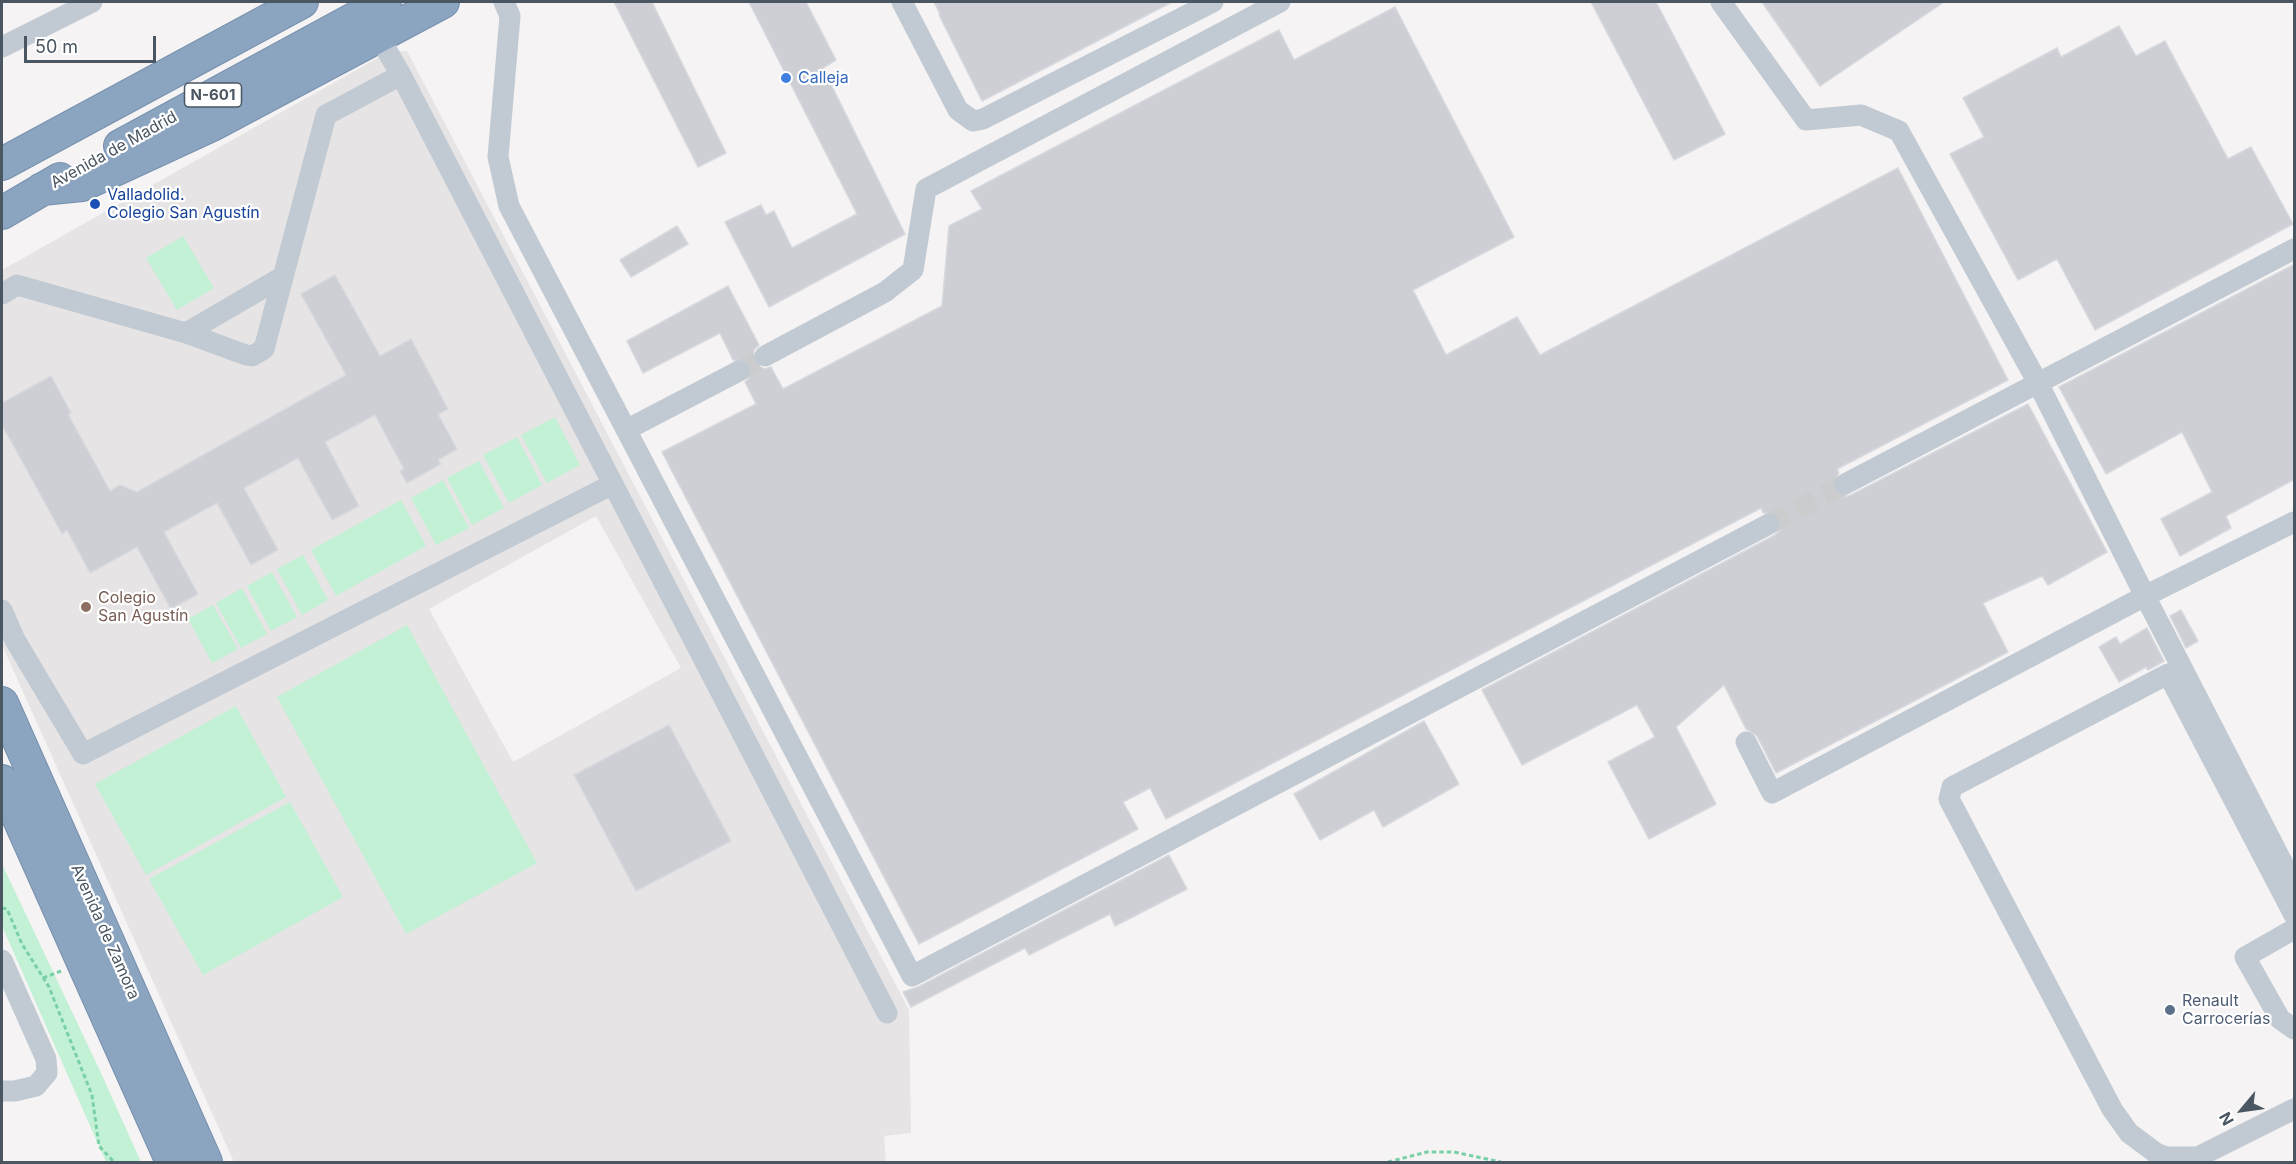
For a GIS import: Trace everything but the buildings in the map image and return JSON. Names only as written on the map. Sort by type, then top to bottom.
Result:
[{"type":"highway","name":"N-601","points":[[2,164],[302,2]]},
{"type":"highway","name":"Avenida de Madrid","points":[[2,213],[385,2]]},
{"type":"highway","points":[[42,189],[82,185],[223,120],[443,2]]},
{"type":"highway","name":"Avenida de Zamora","points":[[2,703],[206,1162]]},
{"type":"highway","name":"Avenida de Zamora","points":[[2,781],[172,1162]]},
{"type":"street","points":[[2,47],[92,2]]},
{"type":"street","points":[[504,2],[510,16],[498,157],[509,206],[912,976],[1769,524]]},
{"type":"street","points":[[902,2],[958,110],[973,121],[983,119],[1213,2]]},
{"type":"street","points":[[765,356],[885,292],[913,270],[926,189],[1280,2]]},
{"type":"street","points":[[1721,2],[1806,120],[1861,115],[1899,131],[2038,383],[2145,596],[2295,885]]},
{"type":"street","points":[[379,37],[401,75],[887,1013]]},
{"type":"street","points":[[2,294],[17,285],[186,333],[246,355],[258,354],[264,349],[266,343],[326,115],[401,75]]},
{"type":"street","points":[[1845,484],[2295,249]]},
{"type":"street","points":[[186,333],[282,277]]},
{"type":"street","points":[[626,430],[739,370]]},
{"type":"street","points":[[2,610],[15,640],[83,754],[613,484]]},
{"type":"street","points":[[1746,742],[1772,793],[2145,596],[2295,522]]},
{"type":"street","points":[[2295,915],[2168,674],[1952,787],[1949,799],[1953,807],[2112,1109],[2129,1133],[2156,1153],[2167,1157],[2198,1157],[2295,1109]]},
{"type":"street","points":[[2,816],[50,920],[95,992]]},
{"type":"street","points":[[2295,929],[2245,957],[2280,1019],[2295,1029]]},
{"type":"street","points":[[2,960],[46,1059],[47,1073],[36,1086],[15,1091],[2,1091]]},
{"type":"path","points":[[2,909],[8,909],[22,944],[49,987],[92,1095],[99,1146],[114,1162]]},
{"type":"path","points":[[43,978],[54,974]]},
{"type":"path","points":[[1388,1162],[1427,1152],[1454,1152],[1501,1162]]},
{"type":"shaded area","name":"Colegio San Agustín","points":[[407,51],[909,1010],[911,1133],[884,1136],[886,1162],[234,1162],[2,645],[2,425],[61,533],[67,530],[91,572],[137,547],[171,609],[198,594],[164,532],[217,503],[251,565],[278,551],[244,488],[298,458],[359,506],[325,442],[375,415],[404,469],[400,472],[407,483],[440,465],[438,460],[457,449],[438,414],[448,408],[411,340],[380,356],[335,276],[301,294],[346,375],[137,492],[110,491],[68,414],[70,413],[51,376],[2,403],[2,270],[388,52]],"holes":[[[596,516],[681,668],[513,762],[429,609]],[[668,725],[731,841],[637,891],[575,775]]]},
{"type":"green space","points":[[183,236],[214,288],[177,310],[146,258]]},
{"type":"green space","points":[[555,417],[580,465],[547,483],[521,435]]},
{"type":"green space","points":[[517,437],[542,485],[509,503],[483,455]]},
{"type":"green space","points":[[479,461],[504,508],[472,525],[447,478]]},
{"type":"green space","points":[[443,480],[469,528],[436,545],[411,498]]},
{"type":"green space","points":[[401,500],[426,546],[336,596],[311,550]]},
{"type":"green space","points":[[303,555],[328,600],[302,615],[277,569]]},
{"type":"green space","points":[[272,572],[297,617],[271,631],[247,586]]},
{"type":"green space","points":[[242,588],[267,634],[241,648],[216,603]]},
{"type":"green space","points":[[213,605],[238,649],[212,663],[188,619]]},
{"type":"green space","points":[[407,625],[537,863],[406,934],[277,697]]},
{"type":"green space","points":[[236,706],[286,797],[146,875],[95,784]]},
{"type":"green space","points":[[290,802],[343,897],[203,975],[149,879]]},
{"type":"green space","points":[[2,864],[141,1162],[106,1162],[2,926]]},
{"type":"tunnel","points":[[739,371],[765,356]]},
{"type":"tunnel","points":[[1769,524],[1845,484]]},
{"type":"place","name":"Calleja","points":[[786,78]]},
{"type":"place","name":"Valladolid. Colegio San Agustín","points":[[95,204]]},
{"type":"place","name":"Colegio San Agustín","points":[[86,607]]},
{"type":"place","name":"Renault Carrocerías","points":[[2170,1010]]}]
